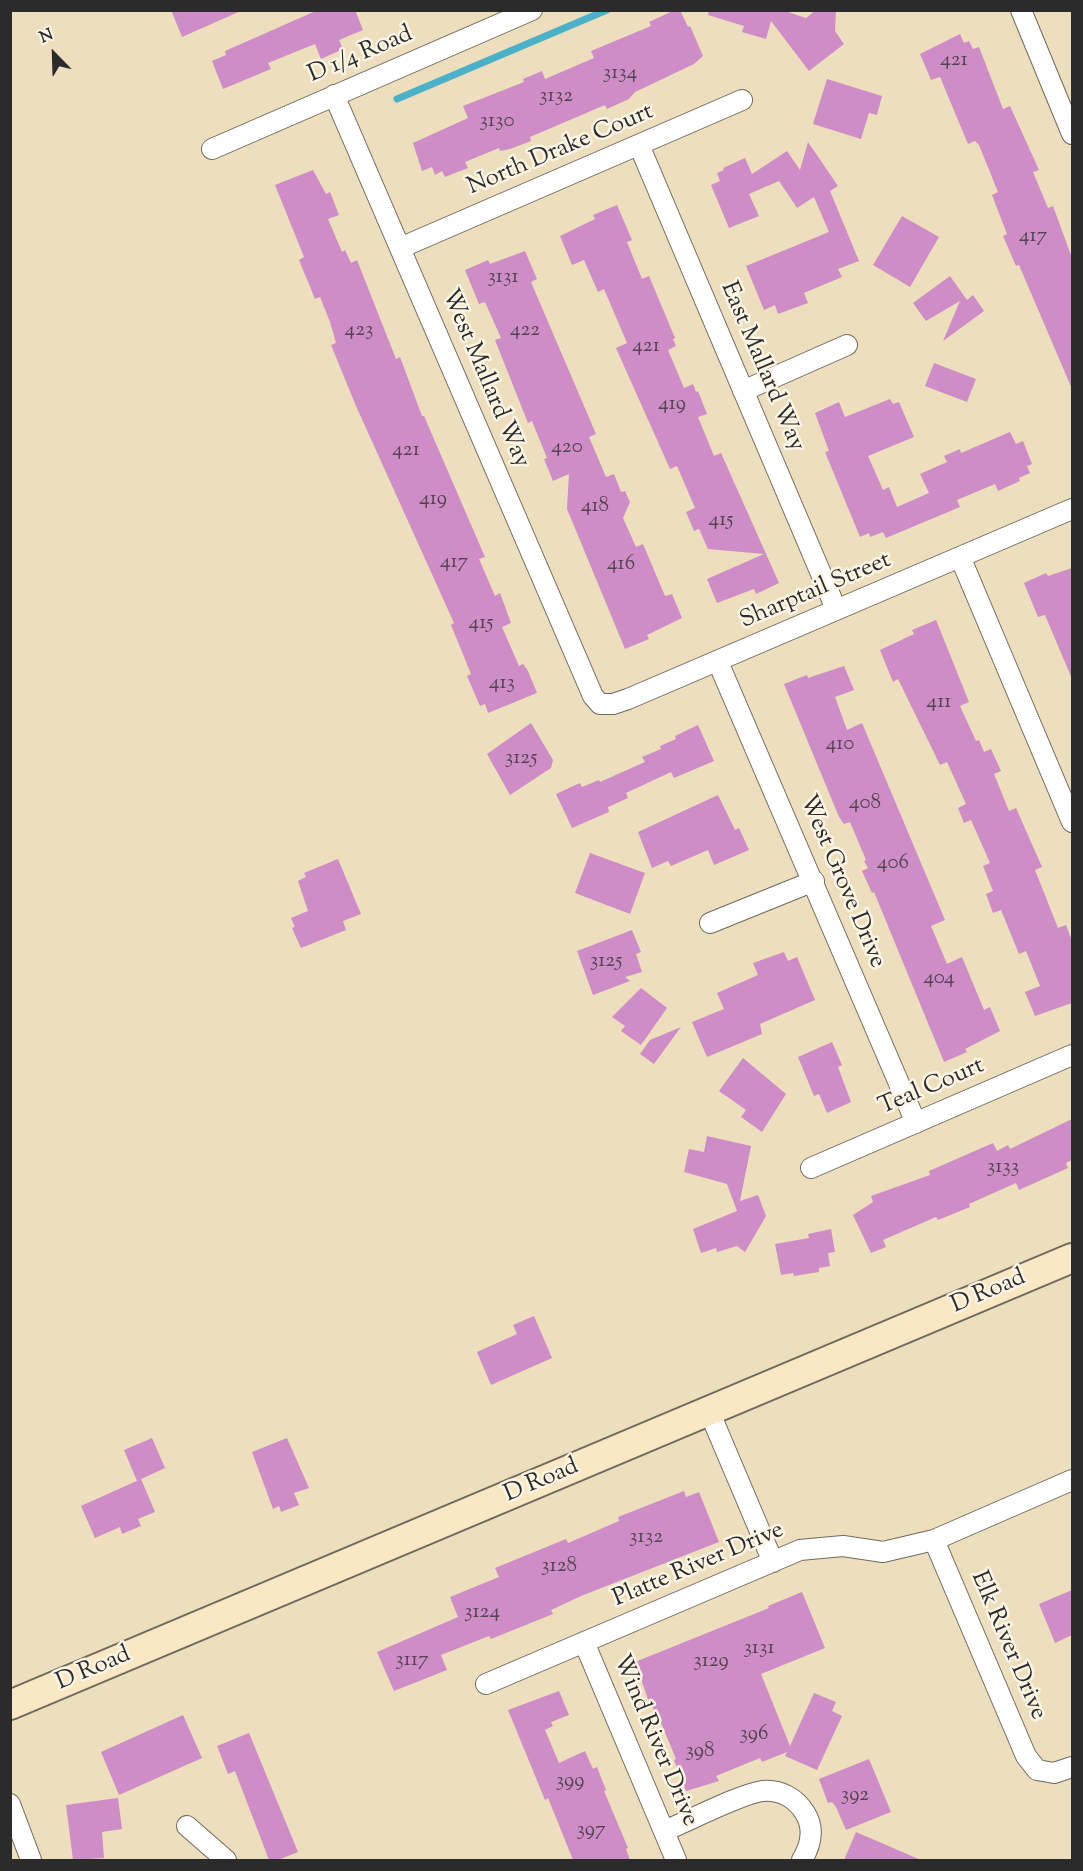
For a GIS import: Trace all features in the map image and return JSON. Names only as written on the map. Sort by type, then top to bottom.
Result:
[{"type":"street","name":"D 1/4 Road","points":[[212,149],[532,10]]},
{"type":"street","points":[[1021,10],[1072,134]]},
{"type":"street","name":"West Mallard Way","points":[[334,95],[588,684]]},
{"type":"street","name":"North Drake Court","points":[[400,248],[742,100]]},
{"type":"street","name":"East Mallard Way","points":[[639,145],[836,609]]},
{"type":"street","points":[[743,391],[847,345]]},
{"type":"street","name":"Sharptail Street","points":[[588,684],[593,696],[600,704],[613,704],[718,662],[836,609],[961,559],[1072,509]]},
{"type":"street","points":[[961,559],[1072,822]]},
{"type":"street","name":"West Grove Drive","points":[[718,662],[916,1123]]},
{"type":"street","points":[[710,922],[814,881]]},
{"type":"street","name":"Teal Court","points":[[811,1168],[1072,1055]]},
{"type":"street","name":"D Road","points":[[10,1705],[1072,1258]]},
{"type":"street","points":[[709,1411],[773,1562]]},
{"type":"street","name":"Platte River Drive","points":[[486,1684],[800,1550],[843,1546],[883,1552],[934,1540],[1072,1480]]},
{"type":"street","name":"Elk River Drive","points":[[934,1540],[1018,1739],[1037,1770],[1054,1773],[1072,1767]]},
{"type":"street","name":"Wind River Drive","points":[[584,1642],[676,1860]]},
{"type":"street","points":[[664,1831],[751,1794],[773,1791],[794,1800],[808,1818],[811,1840],[802,1860]]},
{"type":"street","points":[[10,1804],[31,1860]]},
{"type":"street","points":[[187,1826],[226,1860]]},
{"type":"building","points":[[171,10],[243,10],[182,37]]},
{"type":"building","points":[[318,10],[355,10],[363,30],[339,40],[343,49],[321,59],[315,44],[268,63],[271,69],[223,89],[212,61],[226,55],[225,51]]},
{"type":"building","points":[[675,10],[680,10],[688,27],[690,26],[703,56],[694,64],[635,92],[629,99],[607,109],[605,105],[530,137],[531,141],[510,149],[500,151],[499,148],[465,162],[468,168],[445,177],[442,171],[435,175],[432,167],[422,171],[413,143],[468,118],[463,106],[524,82],[523,79],[542,71],[545,79],[594,58],[591,51],[651,26],[649,22]]},
{"type":"building","points":[[709,10],[782,10],[806,18],[816,10],[836,10],[835,31],[844,44],[809,71],[771,21],[766,39],[742,32],[744,26],[708,15]]},
{"type":"building","points":[[960,34],[964,43],[969,41],[973,49],[979,47],[1003,109],[1010,106],[1039,170],[1033,172],[1048,208],[1053,206],[1072,258],[1072,389],[1019,265],[1016,266],[1003,236],[1007,234],[992,195],[998,192],[979,145],[975,141],[968,144],[940,77],[931,80],[920,54]]},
{"type":"building","points":[[827,79],[882,96],[877,115],[869,113],[861,139],[813,124]]},
{"type":"building","points":[[808,142],[838,186],[830,191],[859,261],[838,269],[842,277],[804,293],[808,303],[778,314],[775,305],[764,310],[746,266],[829,232],[814,197],[797,208],[779,181],[749,194],[759,216],[729,228],[711,185],[720,181],[717,173],[724,170],[723,168],[745,158],[752,174],[787,151],[800,170]]},
{"type":"building","points":[[313,170],[326,194],[330,192],[339,215],[328,219],[342,252],[345,250],[351,263],[357,260],[396,359],[400,357],[422,416],[424,416],[485,557],[479,559],[495,596],[500,593],[511,623],[502,627],[519,666],[523,664],[528,671],[537,693],[488,713],[485,704],[480,706],[467,676],[471,674],[451,625],[454,623],[356,406],[331,345],[336,343],[320,297],[315,299],[299,260],[304,257],[275,185]]},
{"type":"building","points":[[617,205],[632,240],[627,242],[642,279],[649,276],[675,338],[673,339],[676,346],[668,350],[684,388],[693,384],[696,392],[698,391],[707,414],[698,417],[714,456],[721,453],[779,583],[756,594],[754,589],[717,603],[707,579],[764,554],[708,549],[699,529],[694,531],[686,512],[695,508],[677,466],[670,469],[616,348],[627,343],[604,289],[598,292],[584,260],[572,265],[560,236],[595,219],[593,215]]},
{"type":"building","points":[[902,216],[939,237],[910,287],[873,265]]},
{"type":"building","points":[[525,251],[537,279],[531,282],[596,434],[589,437],[606,477],[614,474],[621,492],[625,491],[630,502],[623,518],[636,547],[643,544],[665,596],[672,594],[682,618],[647,635],[649,639],[625,649],[567,509],[569,474],[553,481],[544,459],[547,458],[532,421],[528,423],[495,340],[501,338],[485,302],[479,304],[465,270],[488,260],[490,264]]},
{"type":"building","points":[[950,276],[967,300],[973,295],[984,311],[943,341],[960,301],[926,321],[913,303]]},
{"type":"building","points":[[934,363],[976,379],[967,402],[925,386]]},
{"type":"building","points":[[890,399],[893,404],[899,402],[914,437],[868,456],[883,490],[889,487],[897,507],[929,493],[920,474],[947,462],[944,456],[960,449],[961,453],[1010,432],[1016,444],[1023,441],[1032,464],[1027,466],[1030,473],[1019,478],[1020,481],[998,491],[995,484],[957,500],[960,507],[886,538],[883,532],[870,537],[869,533],[860,537],[825,452],[829,451],[815,413],[839,402],[845,417]]},
{"type":"building","points":[[1072,568],[1072,679],[1045,615],[1038,617],[1024,583],[1046,573],[1048,576]]},
{"type":"building","points":[[936,620],[969,702],[960,706],[976,741],[979,740],[984,752],[991,749],[1001,771],[994,774],[1009,811],[1016,808],[1042,867],[1035,870],[1058,928],[1066,925],[1072,941],[1072,1003],[1035,1016],[1025,992],[1040,986],[1026,951],[1019,954],[1001,910],[993,913],[986,894],[993,891],[983,866],[990,863],[971,820],[964,823],[958,808],[966,804],[947,762],[940,765],[898,679],[893,682],[880,650],[914,634],[912,630]]},
{"type":"building","points":[[844,666],[854,690],[835,697],[847,730],[862,723],[945,920],[931,926],[947,964],[962,957],[984,1010],[990,1007],[1000,1031],[965,1049],[967,1052],[944,1062],[874,892],[872,893],[862,871],[868,868],[850,822],[844,824],[839,817],[784,684],[807,675],[808,678]]},
{"type":"building","points":[[531,723],[553,760],[551,768],[510,795],[487,754]]},
{"type":"building","points":[[698,725],[714,761],[674,778],[671,772],[626,793],[628,798],[608,807],[609,812],[572,828],[556,794],[580,783],[582,787],[599,780],[600,782],[645,762],[642,757],[661,749],[660,746],[676,739],[675,736]]},
{"type":"building","points":[[718,795],[735,830],[739,828],[749,850],[714,865],[708,850],[671,866],[668,861],[652,868],[638,832]]},
{"type":"building","points":[[590,853],[645,873],[630,914],[575,893]]},
{"type":"building","points":[[338,859],[361,914],[343,921],[346,930],[301,948],[292,928],[295,927],[291,918],[308,911],[298,881],[306,877],[304,873]]},
{"type":"building","points":[[632,930],[641,952],[636,954],[642,972],[625,977],[630,981],[593,995],[577,951]]},
{"type":"building","points":[[784,952],[788,961],[797,957],[815,1000],[760,1024],[762,1034],[707,1057],[692,1022],[724,1009],[717,993],[758,975],[753,963]]},
{"type":"building","points":[[641,988],[667,1008],[641,1045],[621,1031],[625,1026],[612,1017]]},
{"type":"building","points":[[681,1027],[654,1064],[640,1054],[650,1040]]},
{"type":"building","points":[[832,1042],[842,1065],[838,1067],[851,1102],[827,1113],[819,1094],[814,1096],[798,1057]]},
{"type":"building","points":[[743,1058],[786,1094],[762,1132],[741,1117],[746,1110],[719,1091]]},
{"type":"building","points":[[1072,1119],[1072,1160],[1066,1163],[1068,1168],[1019,1190],[1016,1183],[969,1204],[970,1207],[938,1220],[936,1217],[883,1240],[886,1247],[871,1253],[853,1215],[873,1202],[871,1196],[930,1175],[929,1171],[993,1143],[997,1151],[1008,1145],[1010,1149]]},
{"type":"building","points":[[707,1136],[751,1146],[740,1201],[758,1195],[766,1216],[745,1252],[737,1246],[717,1252],[716,1248],[701,1253],[693,1229],[737,1211],[727,1184],[684,1172],[689,1149],[704,1152]]},
{"type":"building","points":[[831,1229],[835,1252],[828,1253],[830,1266],[819,1268],[819,1272],[794,1276],[793,1273],[781,1275],[775,1244],[809,1238],[808,1234]]},
{"type":"building","points":[[534,1316],[552,1358],[491,1385],[477,1352],[517,1334],[513,1325]]},
{"type":"building","points":[[152,1438],[165,1468],[137,1481],[124,1450]]},
{"type":"building","points":[[287,1438],[309,1488],[294,1493],[299,1505],[281,1512],[279,1506],[273,1509],[252,1452]]},
{"type":"building","points":[[141,1479],[155,1512],[138,1519],[141,1526],[122,1534],[120,1527],[95,1538],[81,1506]]},
{"type":"building","points":[[684,1491],[686,1497],[699,1492],[719,1542],[581,1596],[551,1610],[553,1614],[491,1639],[489,1636],[441,1655],[447,1670],[394,1691],[377,1652],[458,1617],[450,1597],[499,1577],[495,1568],[566,1539],[568,1543],[619,1521],[618,1517]]},
{"type":"building","points":[[1072,1590],[1072,1635],[1055,1643],[1039,1604]]},
{"type":"building","points":[[802,1592],[825,1648],[761,1674],[790,1746],[814,1693],[836,1702],[832,1711],[842,1716],[817,1770],[785,1756],[787,1752],[762,1762],[760,1758],[716,1776],[719,1781],[686,1791],[674,1760],[676,1759],[659,1718],[649,1702],[635,1662],[769,1608],[768,1606]]},
{"type":"building","points":[[559,1691],[569,1715],[551,1722],[553,1726],[545,1730],[559,1763],[585,1751],[593,1769],[597,1767],[606,1790],[604,1791],[628,1848],[626,1849],[630,1860],[573,1860],[548,1798],[545,1800],[508,1710]]},
{"type":"building","points":[[183,1715],[202,1758],[119,1795],[101,1752]]},
{"type":"building","points":[[249,1733],[298,1852],[278,1860],[269,1860],[235,1771],[228,1774],[217,1746]]},
{"type":"building","points":[[869,1759],[891,1812],[846,1830],[836,1807],[832,1802],[828,1803],[819,1779]]},
{"type":"building","points":[[118,1798],[122,1829],[102,1832],[104,1858],[73,1860],[66,1805]]},
{"type":"building","points":[[856,1832],[921,1860],[844,1860]]},
{"type":"waterway","points":[[397,99],[607,10]]}]
